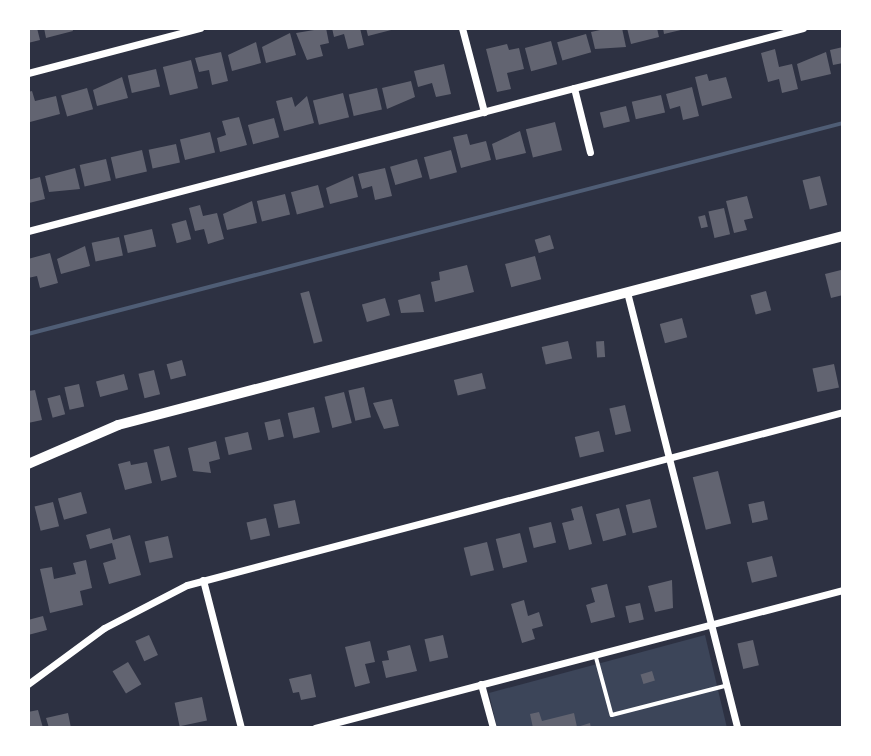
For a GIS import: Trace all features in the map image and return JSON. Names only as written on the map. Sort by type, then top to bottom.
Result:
[{"type":"street","points":[[28,73],[200,28]]},
{"type":"street","points":[[461,28],[484,112]]},
{"type":"street","points":[[28,231],[803,28]]},
{"type":"street","points":[[574,88],[590,152]]},
{"type":"street","points":[[28,464],[118,425],[843,236]]},
{"type":"street","points":[[626,292],[737,728]]},
{"type":"street","points":[[28,684],[135,610],[203,580],[843,412]]},
{"type":"street","points":[[203,580],[241,728]]},
{"type":"street","points":[[315,728],[843,590]]},
{"type":"street","points":[[481,684],[493,728]]},
{"type":"lane","points":[[596,654],[612,715],[726,686]]},
{"type":"shaded area","points":[[705,635],[727,728],[497,728],[489,693]]},
{"type":"building","points":[[28,28],[37,28],[40,40],[28,43]]},
{"type":"building","points":[[44,28],[72,28],[73,31],[46,38]]},
{"type":"building","points":[[326,28],[329,43],[320,45],[323,56],[307,60],[296,33]]},
{"type":"building","points":[[332,28],[360,28],[364,45],[348,49],[344,34],[334,37]]},
{"type":"building","points":[[366,28],[395,28],[395,29],[368,36]]},
{"type":"building","points":[[622,28],[626,47],[595,49],[591,32]]},
{"type":"building","points":[[627,28],[657,28],[659,37],[631,44]]},
{"type":"building","points":[[663,28],[685,28],[685,29],[664,34]]},
{"type":"building","points":[[290,33],[296,55],[266,63],[262,47]]},
{"type":"building","points":[[586,34],[591,52],[562,61],[557,42]]},
{"type":"building","points":[[551,41],[557,64],[531,71],[525,48]]},
{"type":"building","points":[[256,42],[261,63],[232,71],[228,55]]},
{"type":"building","points":[[507,44],[509,50],[519,48],[524,69],[507,73],[511,89],[497,92],[486,49]]},
{"type":"building","points":[[843,47],[843,63],[833,65],[830,50]]},
{"type":"building","points":[[775,49],[779,67],[792,64],[798,89],[782,93],[779,79],[768,82],[761,53]]},
{"type":"building","points":[[221,52],[228,81],[212,85],[209,70],[199,72],[195,58]]},
{"type":"building","points":[[826,52],[831,74],[801,81],[797,64]]},
{"type":"building","points":[[191,60],[198,88],[170,95],[163,67]]},
{"type":"building","points":[[444,64],[451,94],[436,97],[432,83],[418,87],[414,71]]},
{"type":"building","points":[[156,69],[160,87],[132,93],[128,76]]},
{"type":"building","points":[[707,74],[709,81],[726,77],[732,98],[702,106],[695,77]]},
{"type":"building","points":[[122,77],[128,98],[97,106],[93,90]]},
{"type":"building","points":[[411,81],[415,97],[387,109],[382,88]]},
{"type":"building","points":[[692,87],[699,116],[683,120],[680,106],[670,109],[666,94]]},
{"type":"building","points":[[87,88],[93,109],[67,117],[61,95]]},
{"type":"building","points":[[377,88],[382,109],[354,116],[349,95]]},
{"type":"building","points":[[32,91],[35,101],[56,96],[60,114],[30,122],[28,92]]},
{"type":"building","points":[[343,93],[349,117],[319,125],[313,100]]},
{"type":"building","points":[[661,95],[665,113],[636,119],[632,102]]},
{"type":"building","points":[[307,96],[314,123],[284,131],[276,101],[292,97],[295,107]]},
{"type":"building","points":[[626,106],[630,122],[604,128],[600,113]]},
{"type":"building","points":[[239,117],[247,145],[220,152],[217,138],[226,135],[222,121]]},
{"type":"building","points":[[274,118],[279,137],[253,144],[248,125]]},
{"type":"building","points":[[555,122],[562,150],[533,157],[526,129]]},
{"type":"building","points":[[520,131],[526,153],[496,160],[492,144]]},
{"type":"building","points":[[210,132],[215,152],[185,160],[180,139]]},
{"type":"building","points":[[467,134],[470,145],[486,141],[491,160],[461,168],[453,137]]},
{"type":"building","points":[[176,144],[180,163],[153,168],[149,150]]},
{"type":"building","points":[[142,150],[147,171],[116,179],[111,157]]},
{"type":"building","points":[[451,150],[457,172],[430,179],[424,157]]},
{"type":"building","points":[[106,159],[111,180],[85,187],[80,165]]},
{"type":"building","points":[[417,159],[422,177],[395,185],[390,167]]},
{"type":"building","points":[[75,168],[80,189],[49,192],[45,176]]},
{"type":"building","points":[[385,168],[392,196],[375,200],[372,186],[362,189],[358,174]]},
{"type":"building","points":[[353,176],[358,197],[330,204],[326,188]]},
{"type":"building","points":[[820,176],[827,205],[810,209],[803,180]]},
{"type":"building","points":[[40,177],[45,199],[29,203],[28,180]]},
{"type":"building","points":[[318,185],[324,207],[297,214],[291,192]]},
{"type":"building","points":[[285,194],[290,214],[262,221],[257,201]]},
{"type":"building","points":[[747,196],[753,218],[744,220],[747,230],[734,233],[726,201]]},
{"type":"building","points":[[252,201],[257,223],[227,230],[223,214]]},
{"type":"building","points":[[200,205],[203,216],[217,213],[224,239],[208,244],[204,229],[195,231],[189,208]]},
{"type":"building","points":[[724,208],[730,234],[714,238],[708,212]]},
{"type":"building","points":[[705,215],[708,227],[701,228],[698,217]]},
{"type":"building","points":[[186,220],[191,239],[177,243],[172,224]]},
{"type":"building","points":[[152,229],[156,247],[128,253],[124,236]]},
{"type":"building","points":[[550,235],[554,248],[539,253],[535,240]]},
{"type":"building","points":[[119,237],[123,256],[96,261],[92,243]]},
{"type":"building","points":[[85,246],[90,266],[61,274],[57,259]]},
{"type":"building","points":[[50,253],[58,283],[40,288],[37,276],[28,278],[28,259]]},
{"type":"building","points":[[535,256],[541,279],[511,287],[505,264]]},
{"type":"building","points":[[467,265],[474,292],[435,302],[431,282],[440,280],[439,272]]},
{"type":"building","points":[[841,270],[843,295],[831,298],[825,274]]},
{"type":"building","points":[[309,291],[322,341],[314,344],[300,293]]},
{"type":"building","points":[[766,291],[771,310],[756,314],[751,295]]},
{"type":"building","points":[[420,294],[424,312],[401,313],[398,300]]},
{"type":"building","points":[[385,298],[390,315],[367,322],[362,305]]},
{"type":"building","points":[[682,318],[687,337],[665,343],[660,324]]},
{"type":"building","points":[[568,341],[572,359],[546,365],[542,347]]},
{"type":"building","points":[[604,341],[605,357],[597,358],[596,342]]},
{"type":"building","points":[[182,360],[186,375],[171,380],[167,364]]},
{"type":"building","points":[[834,364],[839,387],[817,392],[812,369]]},
{"type":"building","points":[[154,370],[160,394],[145,398],[138,374]]},
{"type":"building","points":[[482,373],[486,389],[458,396],[454,380]]},
{"type":"building","points":[[124,374],[128,389],[100,397],[96,382]]},
{"type":"building","points":[[79,384],[84,406],[70,410],[64,387]]},
{"type":"building","points":[[364,387],[371,417],[355,421],[348,391]]},
{"type":"building","points":[[35,390],[42,420],[28,423],[28,391]]},
{"type":"building","points":[[344,392],[352,423],[332,428],[325,397]]},
{"type":"building","points":[[60,395],[65,414],[53,418],[47,398]]},
{"type":"building","points":[[392,399],[399,426],[384,429],[373,403]]},
{"type":"building","points":[[625,405],[631,431],[615,435],[609,409]]},
{"type":"building","points":[[314,407],[320,432],[294,438],[288,413]]},
{"type":"building","points":[[280,419],[284,437],[268,440],[264,423]]},
{"type":"building","points":[[599,431],[604,451],[580,457],[575,437]]},
{"type":"building","points":[[248,432],[252,450],[229,455],[225,437]]},
{"type":"building","points":[[216,441],[220,459],[209,462],[211,473],[193,471],[188,448]]},
{"type":"building","points":[[169,446],[177,477],[161,481],[153,450]]},
{"type":"building","points":[[130,461],[131,465],[147,462],[152,483],[125,490],[118,464]]},
{"type":"building","points":[[718,471],[731,523],[706,530],[693,477]]},
{"type":"building","points":[[81,492],[87,513],[64,520],[58,499]]},
{"type":"building","points":[[650,499],[657,527],[633,533],[626,505]]},
{"type":"building","points":[[295,500],[300,523],[278,528],[273,505]]},
{"type":"building","points":[[764,501],[768,520],[752,523],[748,504]]},
{"type":"building","points":[[53,502],[59,526],[41,531],[35,507]]},
{"type":"building","points":[[582,506],[592,544],[569,550],[562,523],[574,520],[571,509]]},
{"type":"building","points":[[619,508],[626,535],[603,541],[596,514]]},
{"type":"building","points":[[266,518],[270,536],[251,540],[247,522]]},
{"type":"building","points":[[551,522],[556,542],[534,548],[529,528]]},
{"type":"building","points":[[110,528],[113,540],[130,535],[141,575],[109,584],[103,563],[116,559],[112,543],[90,549],[86,535]]},
{"type":"building","points":[[520,533],[527,562],[503,568],[496,539]]},
{"type":"building","points":[[168,536],[173,557],[150,563],[145,541]]},
{"type":"building","points":[[487,542],[494,570],[471,576],[464,548]]},
{"type":"building","points":[[772,556],[777,576],[752,583],[747,562]]},
{"type":"building","points":[[86,560],[92,588],[80,591],[83,605],[50,613],[40,569],[52,567],[54,579],[76,574],[73,563]]},
{"type":"building","points":[[672,580],[673,608],[655,612],[648,586]]},
{"type":"building","points":[[607,584],[615,617],[591,623],[586,605],[595,602],[591,588]]},
{"type":"building","points":[[524,600],[528,616],[539,612],[543,626],[532,629],[535,639],[522,643],[511,604]]},
{"type":"building","points":[[640,603],[644,620],[629,623],[625,606]]},
{"type":"building","points":[[43,616],[47,630],[28,635],[28,620]]},
{"type":"building","points":[[149,635],[158,655],[144,661],[135,641]]},
{"type":"building","points":[[443,635],[448,657],[430,662],[424,639]]},
{"type":"building","points":[[753,640],[759,665],[743,669],[737,644]]},
{"type":"building","points":[[370,641],[375,662],[365,664],[370,683],[355,687],[345,647]]},
{"type":"building","points":[[410,645],[417,671],[386,678],[382,661],[389,660],[387,651]]},
{"type":"building","points":[[128,662],[141,684],[126,694],[113,671]]},
{"type":"building","points":[[652,671],[655,681],[643,684],[641,675]]},
{"type":"building","points":[[311,674],[316,697],[301,700],[299,692],[293,693],[289,679]]},
{"type":"building","points":[[202,697],[207,720],[180,726],[175,703]]},
{"type":"building","points":[[38,710],[43,728],[28,728],[28,712]]},
{"type":"building","points":[[539,712],[542,721],[574,713],[577,727],[590,723],[591,728],[533,728],[530,714]]},
{"type":"building","points":[[68,713],[71,728],[49,728],[46,718]]},
{"type":"waterway","points":[[28,334],[843,123]]}]
